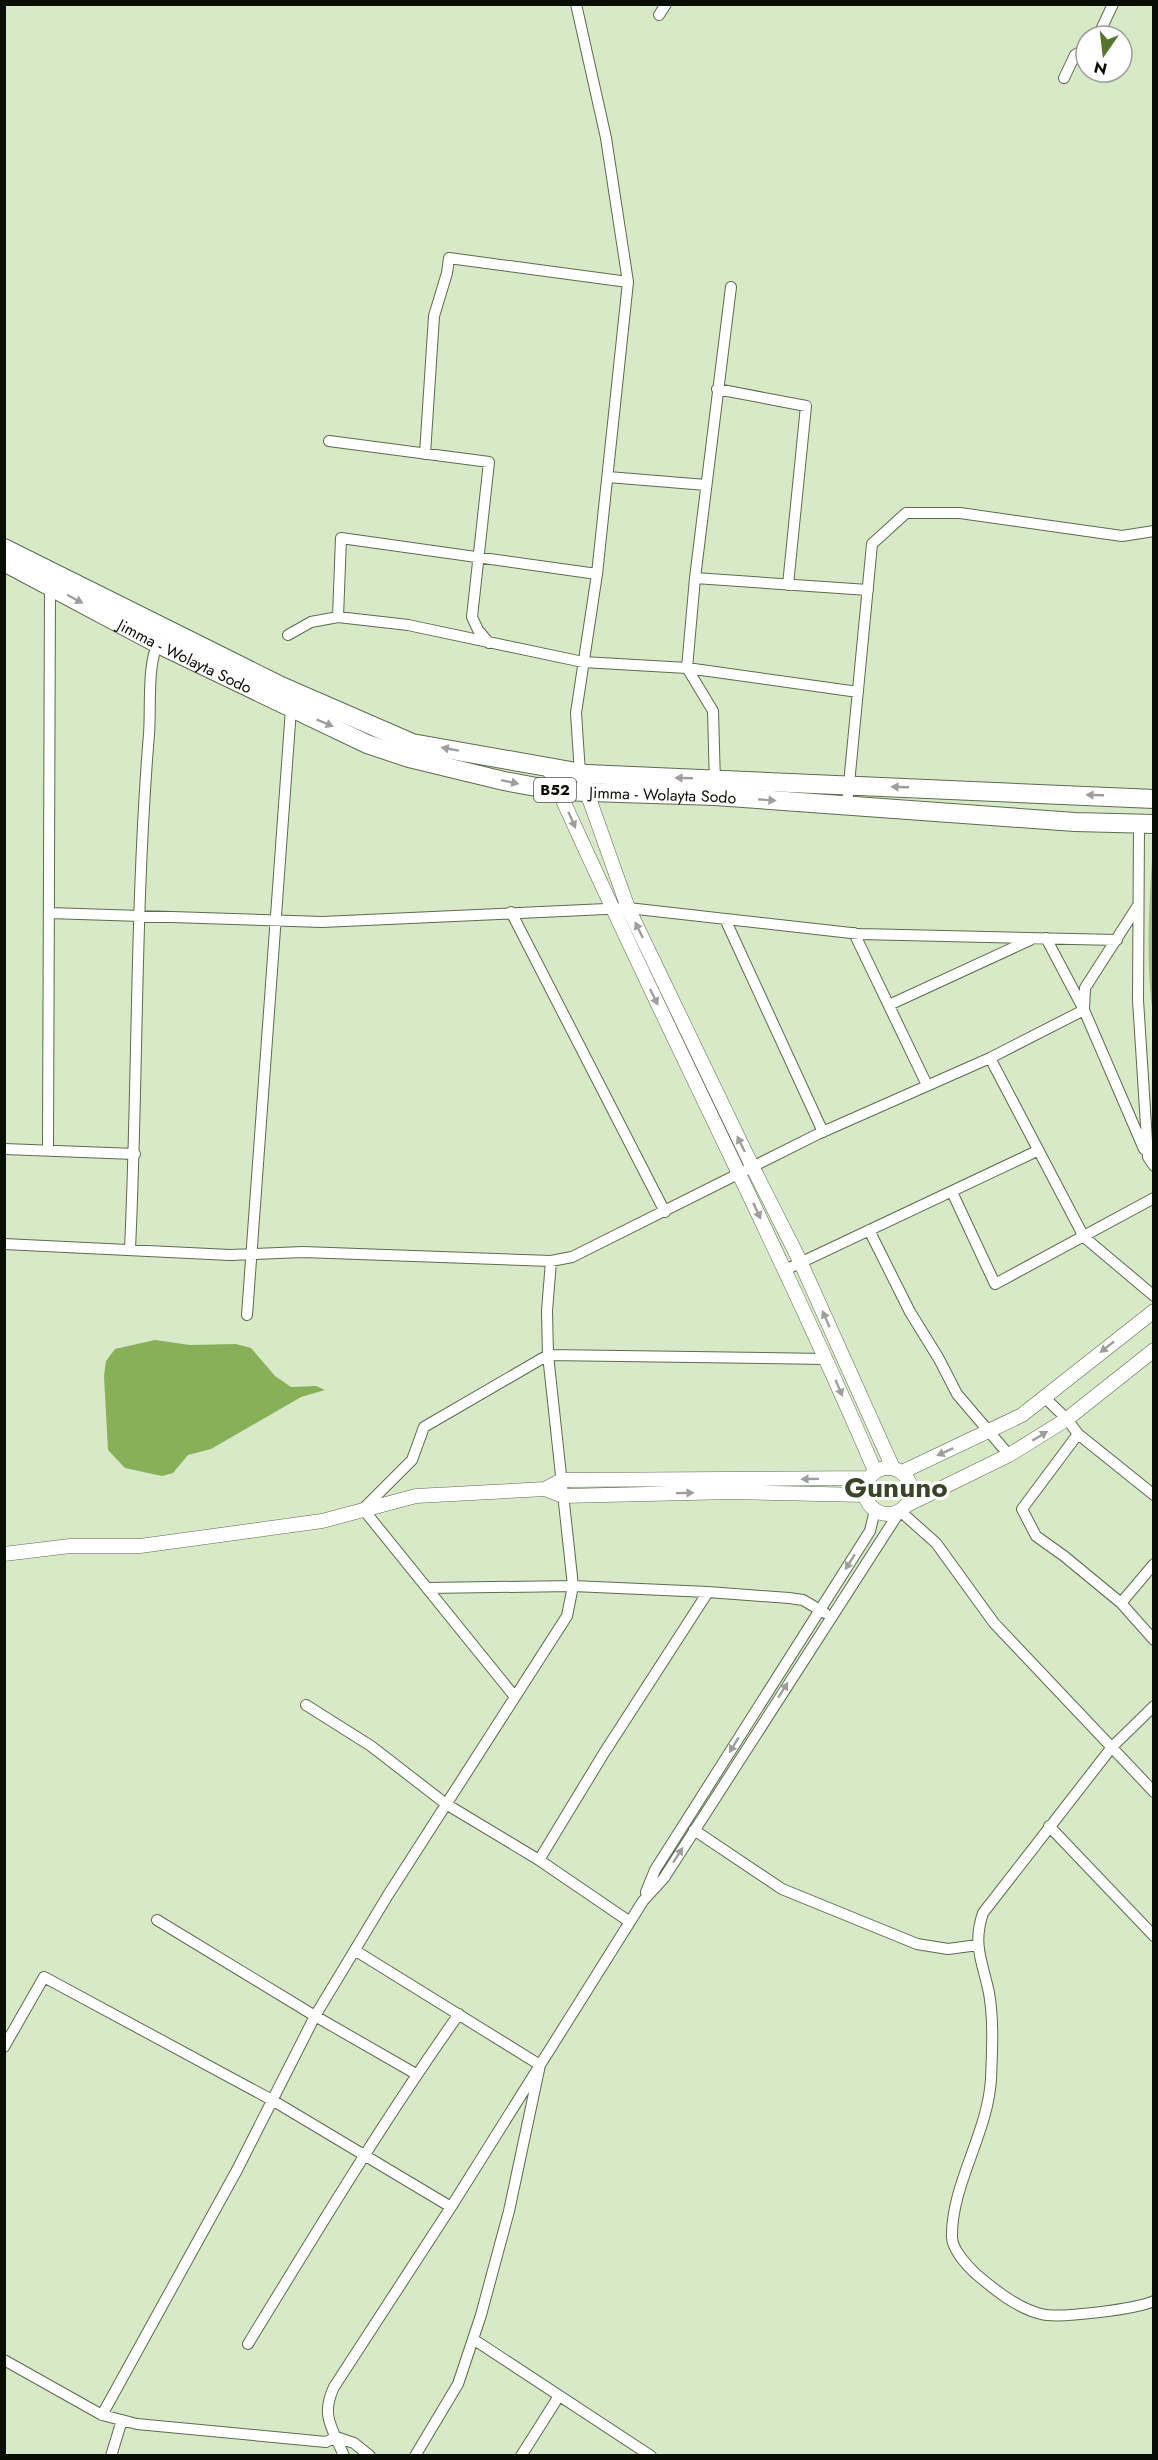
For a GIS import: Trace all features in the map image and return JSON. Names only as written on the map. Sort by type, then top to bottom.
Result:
[{"type":"highway","name":"Jimma - Wolayta Sodo","points":[[4,548],[50,579],[158,644],[291,709],[368,744],[409,758],[504,781],[558,791],[849,785],[1154,799]]},
{"type":"highway","name":"Jimma - Wolayta Sodo","points":[[4,562],[50,579],[281,686],[412,742],[580,773],[847,805],[1075,822],[1146,823]]},
{"type":"main road","points":[[548,767],[612,909],[827,1359],[872,1474]]},
{"type":"main road","points":[[580,773],[628,908],[800,1261],[898,1470],[909,1479],[912,1488],[911,1497],[903,1508]]},
{"type":"main road","points":[[4,1554],[70,1546],[140,1546],[322,1521],[416,1496],[545,1489],[563,1496],[656,1494],[872,1474],[884,1468],[898,1470],[1023,1415],[1154,1311]]},
{"type":"main road","points":[[872,1474],[865,1486],[865,1495],[869,1504],[875,1510],[892,1514],[1009,1455],[1067,1419],[1154,1350]]},
{"type":"main road","points":[[545,1489],[562,1480],[654,1478],[865,1495]]},
{"type":"main road","points":[[654,1478],[656,1494]]},
{"type":"main road","points":[[615,1479],[616,1495]]},
{"type":"street","points":[[576,4],[606,138],[628,282],[597,573],[576,713],[580,773]]},
{"type":"street","points":[[659,15],[666,4]]},
{"type":"street","points":[[1104,24],[1113,4]]},
{"type":"street","points":[[1064,78],[1074,58]]},
{"type":"street","points":[[425,453],[435,316],[449,258],[628,282]]},
{"type":"street","points":[[715,788],[713,711],[687,668],[695,579],[731,287]]},
{"type":"street","points":[[717,389],[806,406],[788,585]]},
{"type":"street","points":[[329,441],[489,462],[472,617],[478,630],[490,643]]},
{"type":"street","points":[[608,477],[706,485]]},
{"type":"street","points":[[847,805],[872,544],[906,513],[960,513],[1122,536],[1154,531]]},
{"type":"street","points":[[338,617],[341,538],[597,573]]},
{"type":"street","points":[[48,1151],[50,579]]},
{"type":"street","points":[[695,579],[868,590]]},
{"type":"street","points":[[288,635],[311,622],[338,617],[408,625],[583,662],[687,668],[858,692]]},
{"type":"street","points":[[130,1249],[152,655],[158,644]]},
{"type":"street","points":[[247,1315],[291,709]]},
{"type":"street","points":[[1146,823],[1137,907],[1138,1000],[1151,1162]]},
{"type":"street","points":[[1084,1010],[1085,988],[1137,907]]},
{"type":"street","points":[[49,913],[322,922],[628,908],[854,933],[1117,940]]},
{"type":"street","points":[[511,912],[664,1212]]},
{"type":"street","points":[[725,919],[823,1132]]},
{"type":"street","points":[[854,933],[927,1085]]},
{"type":"street","points":[[1040,938],[1084,1010],[1151,1162]]},
{"type":"street","points":[[889,1005],[1040,938]]},
{"type":"street","points":[[4,1244],[251,1254],[303,1252],[551,1261],[572,1257],[740,1175],[752,1166],[990,1058],[1084,1010]]},
{"type":"street","points":[[990,1058],[1084,1237],[1154,1296]]},
{"type":"street","points":[[4,1149],[135,1154]]},
{"type":"street","points":[[785,1270],[1037,1151]]},
{"type":"street","points":[[952,1192],[994,1284],[1154,1198]]},
{"type":"street","points":[[869,1230],[910,1312],[957,1394],[1009,1455]]},
{"type":"street","points":[[102,2415],[237,2170],[315,2016],[446,1804],[567,1616],[573,1587],[548,1355],[547,1311],[551,1261]]},
{"type":"street","points":[[515,1697],[363,1509],[412,1460],[424,1427],[548,1355],[827,1359]]},
{"type":"street","points":[[1044,1397],[1067,1419],[1078,1434],[1154,1495]]},
{"type":"street","points":[[1078,1434],[1022,1509],[1036,1536],[1121,1603],[1154,1640]]},
{"type":"street","points":[[643,1901],[664,1878],[830,1617],[903,1508],[936,1543],[994,1623],[1154,1792]]},
{"type":"street","points":[[344,2456],[326,2410],[334,2387],[451,2207],[643,1901],[655,1870],[870,1531],[875,1510]]},
{"type":"street","points":[[1121,1603],[1154,1564]]},
{"type":"street","points":[[427,1588],[573,1587],[708,1592],[803,1600],[830,1617]]},
{"type":"street","points":[[538,1860],[708,1592]]},
{"type":"street","points":[[306,1705],[371,1746],[446,1804],[538,1860],[630,1922]]},
{"type":"street","points":[[1154,1706],[1112,1747],[983,1913],[978,1929],[978,1945],[981,1969],[989,1993],[992,2045],[990,2098],[955,2206],[951,2240],[967,2266],[992,2287],[1019,2305],[1043,2315],[1114,2310],[1154,2301]]},
{"type":"street","points":[[1049,1826],[1154,1936]]},
{"type":"street","points":[[694,1830],[782,1889],[917,1944],[948,1949],[978,1945]]},
{"type":"street","points":[[157,1920],[416,2074]]},
{"type":"street","points":[[356,1951],[540,2065]]},
{"type":"street","points":[[4,2047],[44,1977],[272,2100],[451,2207]]},
{"type":"street","points":[[248,2344],[364,2155],[416,2074],[459,2014]]},
{"type":"street","points":[[415,2456],[458,2384],[473,2339],[509,2211],[540,2065]]},
{"type":"street","points":[[473,2339],[560,2396],[635,2451],[651,2456]]},
{"type":"street","points":[[4,2360],[102,2415],[137,2424],[326,2442],[336,2437],[354,2443],[370,2456]]},
{"type":"street","points":[[522,2456],[560,2396]]},
{"type":"street","points":[[111,2456],[122,2420]]},
{"type":"shaded area","points":[[1154,841],[1153,1014],[1149,949]]},
{"type":"shaded area","points":[[155,1340],[190,1345],[236,1344],[251,1348],[275,1376],[291,1387],[316,1386],[325,1390],[301,1397],[211,1449],[188,1455],[173,1473],[162,1476],[125,1468],[108,1450],[104,1376],[106,1361],[115,1349]]},
{"type":"district","name":"Gununo","points":[[896,1487]]}]
